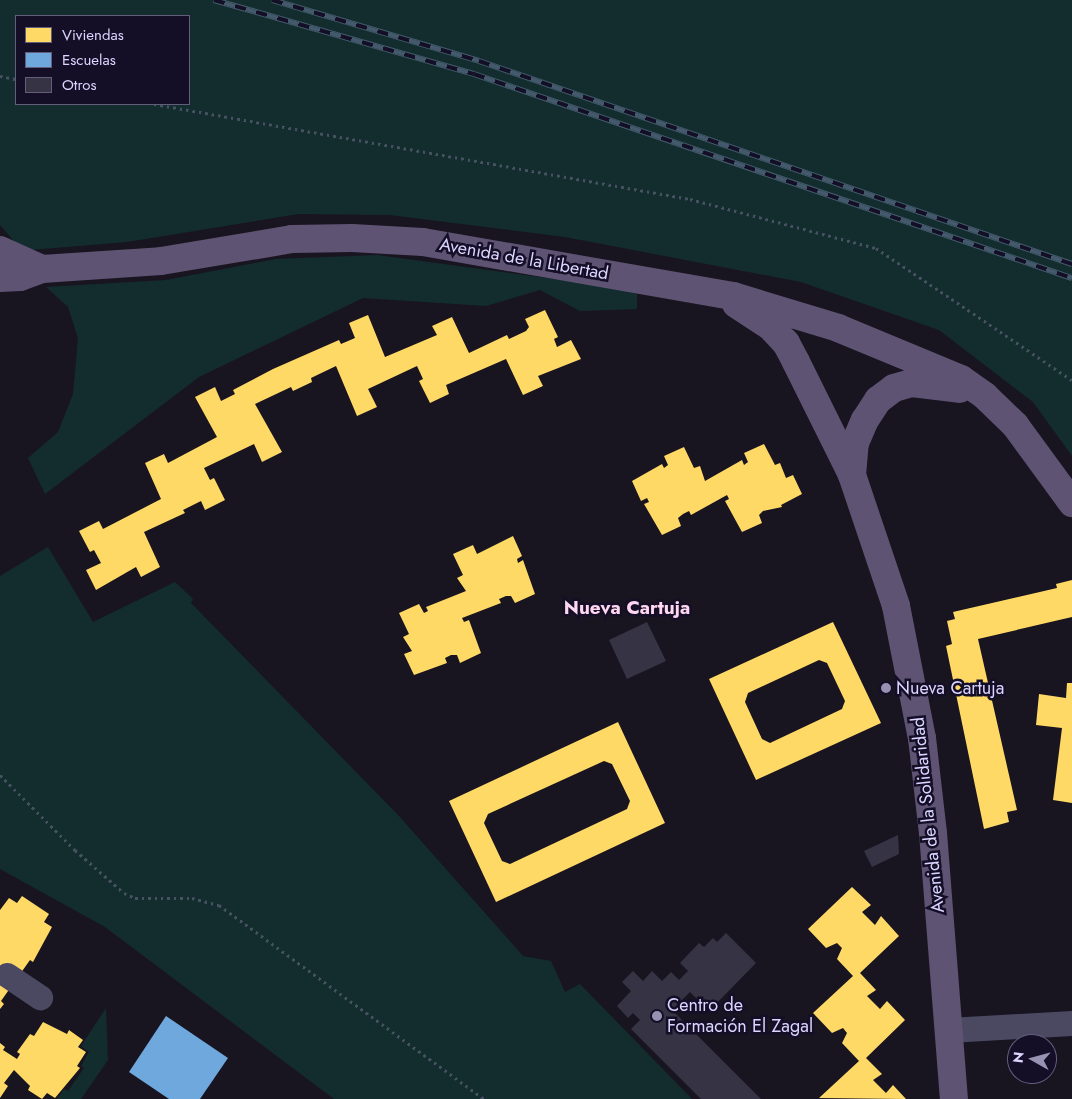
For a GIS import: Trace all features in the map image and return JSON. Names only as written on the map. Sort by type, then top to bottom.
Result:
[{"type":"main road","name":"Avenida de la Libertad","points":[[0,278],[20,276],[42,269],[161,261],[292,239],[352,238],[424,242],[755,301],[838,328],[961,379],[985,396],[1032,445],[1072,503]]},
{"type":"main road","name":"Avenida de la Libertad","points":[[0,250],[42,269]]},
{"type":"main road","name":"Avenida de la Solidaridad","points":[[715,294],[758,317],[786,343],[852,474],[896,606],[920,729],[933,833],[954,1099]]},
{"type":"main road","points":[[852,474],[855,443],[865,420],[878,400],[894,388],[912,383],[930,383],[985,396]]},
{"type":"street","points":[[8,975],[40,998]]},
{"type":"street","points":[[949,1030],[1072,1023]]},
{"type":"path","points":[[0,76],[15,79]]},
{"type":"path","points":[[160,105],[690,199],[876,248],[1072,380]]},
{"type":"path","points":[[0,775],[75,850],[124,893],[135,898],[192,898],[219,905],[484,1099]]},
{"type":"green space","points":[[0,0],[1072,0],[1072,456],[1033,402],[939,330],[801,282],[565,237],[390,215],[298,214],[127,242],[30,250],[19,247],[0,225]]},
{"type":"green space","points":[[377,255],[606,286],[637,294],[637,309],[580,311],[540,290],[486,306],[363,298],[199,377],[45,494],[28,458],[58,432],[73,394],[78,338],[68,307],[46,287],[166,280],[276,259]]},
{"type":"green space","points":[[48,547],[93,622],[175,582],[193,599],[191,603],[398,815],[523,956],[551,961],[565,992],[580,984],[692,1099],[334,1099],[105,927],[0,869],[0,576]]},
{"type":"green space","points":[[106,1008],[108,1060],[81,1099],[57,1099],[64,1089],[68,1091],[84,1068],[81,1066],[89,1052],[81,1046]]},
{"type":"building: Viviendas","points":[[545,310],[558,337],[554,339],[557,347],[571,340],[581,359],[538,376],[543,386],[523,395],[506,359],[446,385],[449,394],[430,403],[419,381],[423,379],[417,366],[368,389],[377,407],[357,416],[336,366],[311,378],[312,382],[293,391],[291,387],[255,404],[282,452],[262,462],[254,444],[204,468],[210,480],[214,478],[225,500],[205,510],[201,501],[183,510],[185,513],[144,532],[160,567],[141,577],[136,567],[96,590],[86,570],[101,563],[94,550],[90,552],[79,531],[99,521],[103,529],[161,499],[145,463],[164,454],[168,463],[217,437],[195,397],[215,387],[221,401],[235,394],[233,390],[273,369],[339,340],[341,344],[355,338],[349,323],[368,315],[385,357],[437,335],[432,326],[452,317],[469,353],[507,335],[509,339],[526,331],[529,327],[525,319]]},
{"type":"building: Viviendas","points":[[764,444],[775,465],[780,463],[786,478],[793,475],[802,494],[781,505],[782,507],[763,511],[759,515],[762,523],[742,532],[725,501],[729,499],[727,495],[691,515],[689,511],[683,514],[678,518],[681,526],[662,535],[644,504],[649,502],[647,498],[641,501],[632,481],[662,464],[664,468],[668,465],[664,456],[684,447],[694,468],[700,466],[705,481],[742,460],[744,465],[748,462],[744,453]]},
{"type":"building: Viviendas","points":[[513,536],[522,556],[517,559],[518,563],[523,560],[535,594],[515,603],[511,596],[506,596],[499,599],[501,603],[462,618],[464,622],[469,620],[481,653],[460,663],[457,655],[451,655],[445,658],[447,663],[414,675],[404,654],[412,651],[403,637],[409,634],[399,613],[419,604],[424,613],[428,611],[426,607],[466,591],[457,578],[463,575],[453,554],[473,545],[477,554]]},
{"type":"building: Viviendas","points":[[1072,580],[1072,617],[978,639],[1017,810],[1007,812],[1009,822],[984,829],[946,646],[952,644],[947,621],[955,619],[953,612],[1057,588],[1056,584]]},
{"type":"building: Viviendas","points":[[833,622],[881,723],[756,780],[709,679]],"holes":[[[819,660],[827,663],[845,701],[842,709],[770,743],[762,739],[745,702],[748,693]]]},
{"type":"building: Viviendas","points":[[1067,683],[1072,683],[1072,803],[1053,800],[1062,728],[1036,725],[1039,694],[1066,698]]},
{"type":"building: Viviendas","points":[[618,722],[665,823],[496,902],[449,801]],"holes":[[[604,761],[612,764],[630,801],[627,809],[510,864],[502,861],[484,823],[488,814]]]},
{"type":"building: Viviendas","points":[[852,887],[871,905],[862,912],[875,925],[881,916],[899,936],[860,973],[876,990],[867,996],[880,1009],[887,1001],[905,1020],[866,1058],[882,1074],[873,1080],[886,1093],[893,1085],[906,1099],[819,1098],[859,1061],[842,1043],[847,1033],[843,1028],[832,1033],[813,1013],[853,976],[837,959],[842,948],[837,943],[826,948],[808,929]]},
{"type":"building: Viviendas","points":[[22,896],[49,914],[44,922],[52,927],[33,962],[30,960],[1,1001],[4,1004],[0,1009],[0,910],[9,898],[17,903]]},
{"type":"building: Viviendas","points":[[43,1022],[67,1034],[69,1030],[83,1040],[78,1047],[86,1052],[77,1066],[80,1068],[55,1098],[47,1093],[42,1099],[28,1090],[30,1086],[14,1070],[4,1083],[8,1086],[0,1098],[0,1043],[5,1047],[3,1050],[17,1059],[20,1054],[17,1052],[30,1034],[34,1036]]},
{"type":"building: Escuelas","points":[[166,1016],[228,1058],[200,1099],[169,1099],[129,1072]]},
{"type":"building: Otros","points":[[647,622],[666,661],[627,679],[609,640]]},
{"type":"building: Otros","points":[[898,835],[899,854],[872,867],[864,851]]},
{"type":"building: Otros","name":"Centro de Formación El Zagal","points":[[726,933],[756,963],[709,1011],[690,992],[672,1010],[761,1099],[701,1099],[631,1029],[640,1020],[633,1013],[628,1018],[617,1006],[631,991],[622,982],[633,971],[643,981],[652,971],[662,981],[671,972],[679,980],[688,971],[680,963],[699,943],[704,947],[713,938],[717,942]]},
{"type":"railway","points":[[214,0],[474,74],[1072,278]]},
{"type":"railway","points":[[272,0],[479,61],[1072,264]]},
{"type":"place","name":"Nueva Cartuja","points":[[886,688]]},
{"type":"place","name":"Centro de Formación El Zagal","points":[[657,1016]]},
{"type":"district","name":"Nueva Cartuja","points":[[627,608]]}]
